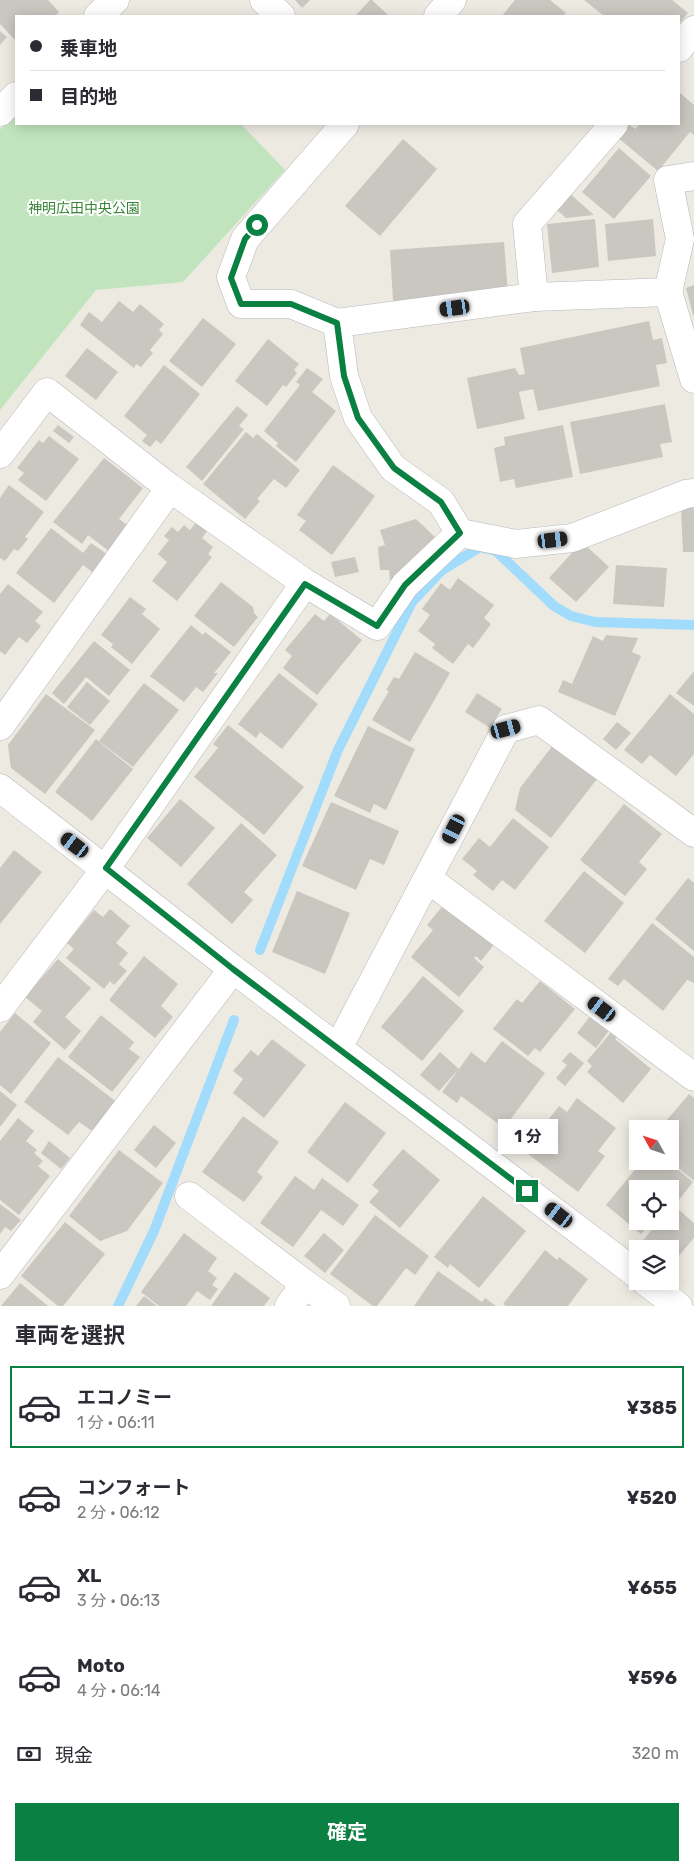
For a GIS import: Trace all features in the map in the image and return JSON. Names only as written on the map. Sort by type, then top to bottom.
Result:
[{"type":"street","points":[[99,15],[115,0]]},
{"type":"street","points":[[264,0],[280,15]]},
{"type":"street","points":[[439,15],[452,0]]},
{"type":"street","points":[[680,47],[694,30]]},
{"type":"street","points":[[0,112],[15,97]]},
{"type":"street","points":[[344,125],[245,239],[231,278],[241,304],[291,304],[337,323],[534,297],[668,292]]},
{"type":"street","points":[[534,297],[528,224],[613,125]]},
{"type":"street","points":[[694,176],[668,180],[680,239],[668,292],[694,379]]},
{"type":"street","points":[[337,323],[344,376],[358,418],[394,468],[441,502],[460,533],[516,544],[572,538],[686,494],[694,493]]},
{"type":"street","points":[[0,454],[47,392],[170,488],[305,584],[377,626],[405,585],[460,533]]},
{"type":"street","points":[[0,726],[170,488]]},
{"type":"street","points":[[0,1008],[106,868],[305,584]]},
{"type":"street","points":[[338,1048],[506,729],[539,720],[694,833]]},
{"type":"street","points":[[0,788],[106,868],[233,969],[629,1268]]},
{"type":"street","points":[[428,879],[690,1066]]},
{"type":"street","points":[[0,1275],[233,969]]},
{"type":"street","points":[[189,1196],[304,1284],[336,1306]]},
{"type":"street","points":[[289,1306],[304,1284]]},
{"type":"street","points":[[658,1290],[678,1306]]},
{"type":"green space","name":"神明広田中央公園","points":[[15,115],[15,125],[242,125],[285,170],[183,282],[96,290],[0,410],[0,129]]},
{"type":"building","points":[[0,0],[48,0],[59,12],[56,15],[15,15],[15,40],[0,24]]},
{"type":"building","points":[[295,0],[310,0],[302,8]]},
{"type":"building","points":[[372,0],[388,15],[356,15]]},
{"type":"building","points":[[515,0],[550,0],[566,13],[564,15],[503,15]]},
{"type":"building","points":[[584,0],[672,0],[688,13],[680,23],[680,15],[603,15]]},
{"type":"building","points":[[0,31],[7,37],[0,45]]},
{"type":"building","points":[[680,93],[694,105],[694,135],[690,132],[658,171],[617,137],[627,125],[635,129],[639,125],[680,125]]},
{"type":"building","points":[[403,139],[437,169],[380,236],[345,206]]},
{"type":"building","points":[[619,148],[651,176],[614,219],[582,192]]},
{"type":"building","points":[[569,193],[594,215],[566,218],[556,209]]},
{"type":"building","points":[[595,219],[599,267],[552,273],[547,224]]},
{"type":"building","points":[[653,219],[656,256],[608,261],[605,224]]},
{"type":"building","points":[[504,242],[508,293],[393,301],[390,250]]},
{"type":"building","points":[[694,285],[694,315],[693,315],[686,288]]},
{"type":"building","points":[[119,301],[133,312],[140,304],[164,324],[159,330],[163,334],[150,350],[153,353],[141,367],[136,364],[134,368],[80,325],[89,312],[102,322]]},
{"type":"building","points":[[203,318],[236,344],[202,387],[169,361]]},
{"type":"building","points":[[649,321],[653,340],[662,338],[667,363],[656,365],[660,386],[538,411],[533,389],[519,392],[525,419],[477,429],[467,378],[515,368],[519,375],[525,374],[520,348]]},
{"type":"building","points":[[268,339],[299,364],[294,370],[297,373],[286,387],[283,385],[267,406],[235,381]]},
{"type":"building","points":[[87,348],[118,372],[96,400],[65,376]]},
{"type":"building","points":[[164,365],[200,394],[161,444],[156,440],[150,447],[142,441],[147,435],[124,416]]},
{"type":"building","points":[[307,368],[323,379],[312,392],[336,411],[296,462],[276,446],[278,443],[264,431],[300,385],[296,382]]},
{"type":"building","points":[[665,404],[672,442],[660,444],[663,457],[580,474],[570,422]]},
{"type":"building","points":[[237,406],[248,415],[239,426],[244,429],[202,481],[186,467]]},
{"type":"building","points":[[58,425],[74,437],[69,443],[53,431]]},
{"type":"building","points":[[563,425],[573,477],[516,488],[514,479],[500,482],[494,448],[505,445],[504,437]]},
{"type":"building","points":[[246,432],[253,438],[257,434],[300,470],[286,488],[274,479],[257,499],[260,501],[245,519],[203,484]]},
{"type":"building","points":[[49,436],[79,459],[46,501],[18,480],[24,473],[17,468],[39,440],[43,443]]},
{"type":"building","points":[[104,458],[143,488],[119,519],[130,527],[110,552],[88,535],[82,544],[53,522]]},
{"type":"building","points":[[333,465],[375,496],[332,555],[299,530],[306,521],[297,515]]},
{"type":"building","points":[[9,485],[44,512],[25,537],[28,539],[18,551],[14,549],[5,561],[0,558],[0,498]]},
{"type":"building","points":[[681,508],[694,508],[694,552],[683,552]]},
{"type":"building","points":[[416,519],[438,540],[411,569],[390,581],[389,570],[380,570],[378,547],[385,545],[380,530]]},
{"type":"building","points":[[197,521],[208,530],[202,538],[213,547],[208,554],[212,557],[177,601],[152,581],[167,562],[158,554],[169,540],[164,536],[172,527],[178,532],[184,525],[190,530]]},
{"type":"building","points":[[51,528],[83,553],[91,543],[111,557],[96,575],[83,565],[54,603],[16,573]]},
{"type":"building","points":[[582,542],[609,567],[576,602],[549,578]]},
{"type":"building","points":[[355,557],[359,572],[335,577],[331,562]]},
{"type":"building","points":[[616,565],[667,568],[664,607],[613,604]]},
{"type":"building","points":[[458,578],[494,605],[484,618],[491,624],[473,648],[468,644],[453,664],[432,648],[435,644],[418,631],[430,615],[422,609],[441,583],[450,590]]},
{"type":"building","points":[[221,582],[253,607],[254,613],[258,617],[234,647],[194,616]]},
{"type":"building","points":[[8,584],[43,612],[35,621],[41,626],[27,643],[19,637],[5,655],[0,651],[0,594]]},
{"type":"building","points":[[130,597],[146,609],[142,614],[160,629],[132,664],[111,647],[113,644],[101,635]]},
{"type":"building","points":[[315,614],[324,621],[330,614],[362,640],[317,695],[283,668],[292,656],[285,650]]},
{"type":"building","points":[[191,625],[203,635],[205,632],[231,652],[214,673],[218,673],[203,692],[196,687],[184,702],[150,676]]},
{"type":"building","points":[[606,635],[638,638],[632,652],[641,656],[615,716],[558,692],[563,680],[572,684],[593,636],[603,641]]},
{"type":"building","points":[[94,641],[130,670],[109,696],[86,677],[64,704],[52,693]]},
{"type":"building","points":[[415,652],[450,673],[410,742],[372,720],[389,691],[386,690],[394,677],[399,679]]},
{"type":"building","points":[[694,671],[694,706],[676,693]]},
{"type":"building","points":[[279,673],[318,704],[282,749],[260,732],[256,738],[238,724]]},
{"type":"building","points":[[87,682],[110,701],[90,725],[67,707]]},
{"type":"building","points":[[144,683],[179,710],[133,767],[99,741]]},
{"type":"building","points":[[477,693],[502,709],[490,728],[465,712]]},
{"type":"building","points":[[46,694],[95,730],[45,794],[11,768],[8,745]]},
{"type":"building","points":[[670,694],[694,714],[694,754],[676,776],[650,755],[642,764],[624,750]]},
{"type":"building","points":[[617,722],[631,733],[616,750],[603,739]]},
{"type":"building","points":[[228,725],[304,787],[264,835],[194,777],[218,748],[213,744]]},
{"type":"building","points":[[368,726],[415,749],[386,810],[374,804],[370,813],[334,796]]},
{"type":"building","points":[[96,739],[133,769],[92,821],[55,792]]},
{"type":"building","points":[[553,745],[597,779],[551,838],[515,810],[520,788]]},
{"type":"building","points":[[180,799],[215,828],[181,867],[147,838]]},
{"type":"building","points":[[331,802],[399,831],[384,865],[370,859],[356,890],[302,866]]},
{"type":"building","points":[[624,804],[662,834],[639,862],[647,869],[625,896],[580,860]]},
{"type":"building","points":[[513,818],[549,847],[515,890],[502,880],[493,891],[473,875],[477,871],[462,859],[479,838],[490,847]]},
{"type":"building","points":[[241,823],[277,855],[244,892],[253,900],[232,924],[187,884]]},
{"type":"building","points":[[14,850],[42,872],[0,924],[0,868]]},
{"type":"building","points":[[584,871],[624,903],[585,953],[544,921]]},
{"type":"building","points":[[688,878],[694,883],[694,951],[655,919]]},
{"type":"building","points":[[297,891],[350,913],[325,974],[272,952]]},
{"type":"building","points":[[445,903],[496,942],[481,961],[476,956],[474,958],[484,967],[459,997],[411,957],[433,930],[427,925]]},
{"type":"building","points":[[110,909],[130,926],[116,943],[128,953],[119,964],[127,971],[114,985],[110,981],[104,989],[66,958],[74,949],[67,943],[94,910],[103,917]]},
{"type":"building","points":[[652,923],[694,957],[694,983],[687,980],[663,1011],[624,979],[618,986],[608,979]]},
{"type":"building","points":[[144,956],[178,984],[161,1006],[173,1017],[155,1038],[109,1000]]},
{"type":"building","points":[[58,959],[91,988],[65,1017],[81,1031],[65,1050],[33,1022],[42,1011],[25,997]]},
{"type":"building","points":[[423,976],[464,1011],[422,1061],[381,1027]]},
{"type":"building","points":[[540,981],[575,1009],[540,1052],[535,1048],[528,1056],[493,1029],[517,999],[522,1003]]},
{"type":"building","points":[[595,1010],[614,1024],[596,1048],[577,1033]]},
{"type":"building","points":[[15,1013],[51,1043],[11,1094],[0,1085],[0,1032]]},
{"type":"building","points":[[101,1015],[134,1042],[129,1049],[140,1057],[112,1092],[68,1057]]},
{"type":"building","points":[[617,1025],[623,1030],[615,1039],[651,1069],[623,1103],[587,1072],[592,1066],[587,1061]]},
{"type":"building","points":[[272,1039],[306,1065],[264,1118],[233,1093],[243,1079],[233,1071],[251,1050],[258,1056]]},
{"type":"building","points":[[502,1041],[545,1073],[504,1128],[461,1096],[457,1103],[442,1092],[471,1052],[485,1063]]},
{"type":"building","points":[[440,1052],[459,1069],[439,1091],[420,1075]]},
{"type":"building","points":[[570,1052],[584,1063],[565,1086],[556,1078],[567,1065],[562,1061]]},
{"type":"building","points":[[58,1057],[118,1103],[95,1133],[79,1122],[68,1135],[24,1102]]},
{"type":"building","points":[[0,1091],[17,1105],[0,1127]]},
{"type":"building","points":[[689,1094],[694,1098],[694,1181],[679,1168],[679,1120],[667,1120]]},
{"type":"building","points":[[577,1098],[616,1128],[598,1151],[605,1156],[578,1192],[524,1151],[559,1106],[567,1112]]},
{"type":"building","points":[[345,1102],[386,1133],[348,1183],[307,1152]]},
{"type":"building","points":[[243,1116],[279,1142],[257,1172],[263,1177],[244,1202],[202,1172]]},
{"type":"building","points":[[18,1118],[34,1131],[26,1141],[37,1150],[34,1153],[43,1161],[38,1166],[50,1176],[19,1215],[0,1200],[0,1141]]},
{"type":"building","points":[[154,1125],[176,1143],[156,1168],[134,1150]]},
{"type":"building","points":[[49,1141],[70,1158],[61,1169],[41,1153]]},
{"type":"building","points":[[403,1149],[440,1180],[400,1228],[369,1202],[379,1191],[372,1185]]},
{"type":"building","points":[[119,1150],[163,1183],[127,1231],[100,1241],[69,1216]]},
{"type":"building","points":[[635,1170],[679,1170],[693,1182],[679,1200],[679,1180],[629,1180],[629,1224],[606,1205]]},
{"type":"building","points":[[295,1176],[314,1190],[322,1178],[359,1205],[343,1226],[321,1210],[293,1247],[260,1223]]},
{"type":"building","points":[[483,1196],[526,1231],[479,1288],[450,1264],[448,1268],[434,1257]]},
{"type":"building","points":[[0,1204],[21,1220],[11,1231],[5,1227],[0,1234]]},
{"type":"building","points":[[679,1210],[694,1223],[694,1238],[679,1256],[679,1240],[643,1240],[652,1230],[679,1230]]},
{"type":"building","points":[[375,1215],[429,1256],[415,1275],[406,1268],[377,1306],[373,1306],[330,1274]]},
{"type":"building","points":[[65,1222],[105,1254],[63,1306],[58,1306],[21,1276]]},
{"type":"building","points":[[636,1230],[644,1230],[641,1234]]},
{"type":"building","points":[[184,1233],[217,1258],[208,1271],[217,1278],[212,1285],[218,1289],[210,1300],[197,1291],[186,1306],[159,1306],[141,1292]]},
{"type":"building","points":[[324,1233],[344,1250],[325,1273],[304,1256]]},
{"type":"building","points":[[545,1250],[557,1260],[559,1257],[588,1279],[568,1306],[506,1306],[503,1304]]},
{"type":"building","points":[[438,1271],[482,1302],[485,1298],[496,1306],[414,1306]]},
{"type":"building","points":[[235,1272],[270,1298],[264,1306],[211,1306]]},
{"type":"building","points":[[20,1283],[48,1306],[1,1306]]},
{"type":"building","points":[[144,1296],[157,1306],[136,1306]]},
{"type":"waterway","points":[[260,950],[338,750],[412,602],[441,571],[480,547],[496,551],[554,606],[571,616],[595,622],[694,625]]},
{"type":"waterway","points":[[118,1306],[154,1231],[234,1020]]},
{"type":"route","points":[[257,225],[245,239],[231,278],[241,304],[291,304],[337,323],[344,376],[358,418],[394,468],[441,502],[460,533],[405,585],[377,626],[305,584],[106,868],[233,969],[527,1191]]}]
